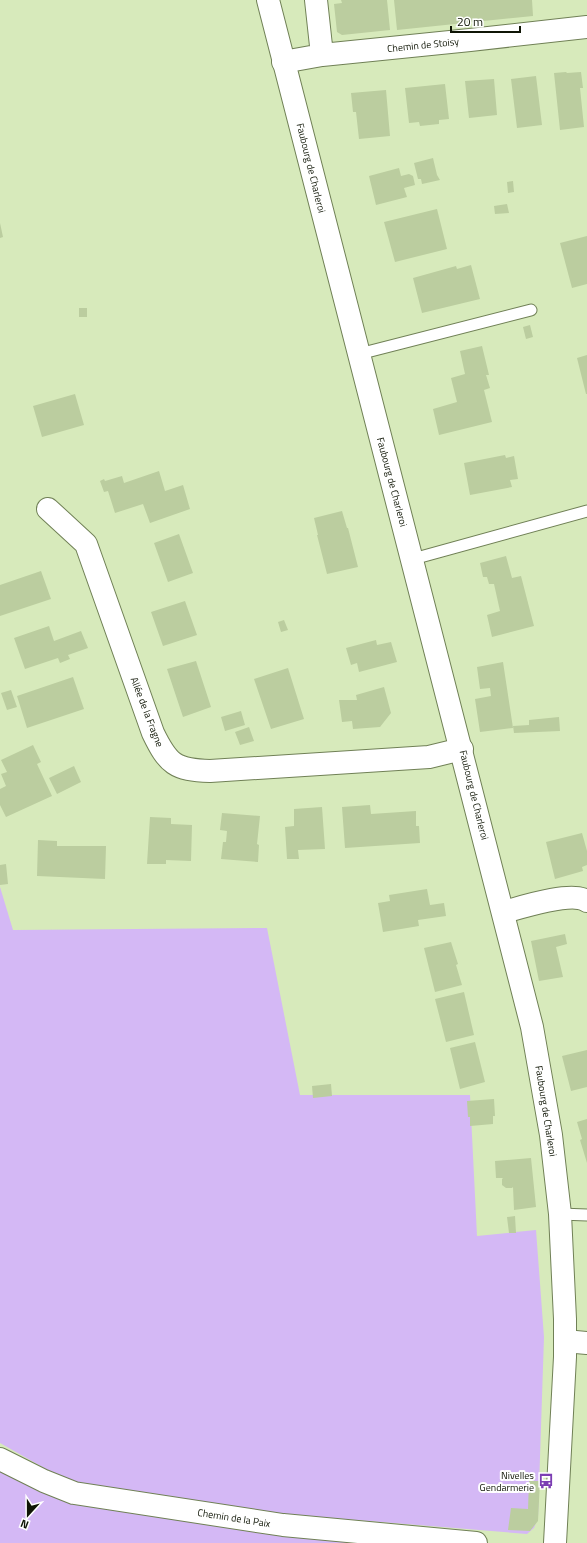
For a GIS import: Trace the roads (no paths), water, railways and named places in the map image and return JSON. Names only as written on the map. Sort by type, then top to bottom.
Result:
[{"type":"main road","name":"Faubourg de Charleroi","points":[[268,0],[504,912],[532,1027],[551,1135],[560,1214],[565,1341],[559,1493],[555,1543]]},
{"type":"main road","points":[[316,0],[322,55]]},
{"type":"main road","name":"Chemin de Stoisy","points":[[283,62],[322,55],[587,26]]},
{"type":"main road","name":"Allée de la Fragne","points":[[48,509],[86,544],[153,733],[162,751],[172,763],[189,770],[210,771],[429,757],[462,749]]},
{"type":"main road","points":[[504,912],[561,898],[574,897],[587,901]]},
{"type":"main road","points":[[565,1341],[587,1342]]},
{"type":"main road","name":"Chemin de la Paix","points":[[0,1459],[44,1481],[74,1493],[283,1526],[476,1543]]},
{"type":"lane","points":[[359,354],[531,310]]},
{"type":"lane","points":[[413,559],[587,511]]},
{"type":"lane","points":[[560,1214],[587,1215]]},
{"type":"place","name":"Nivelles Gendarmerie","points":[[546,1481]]}]
